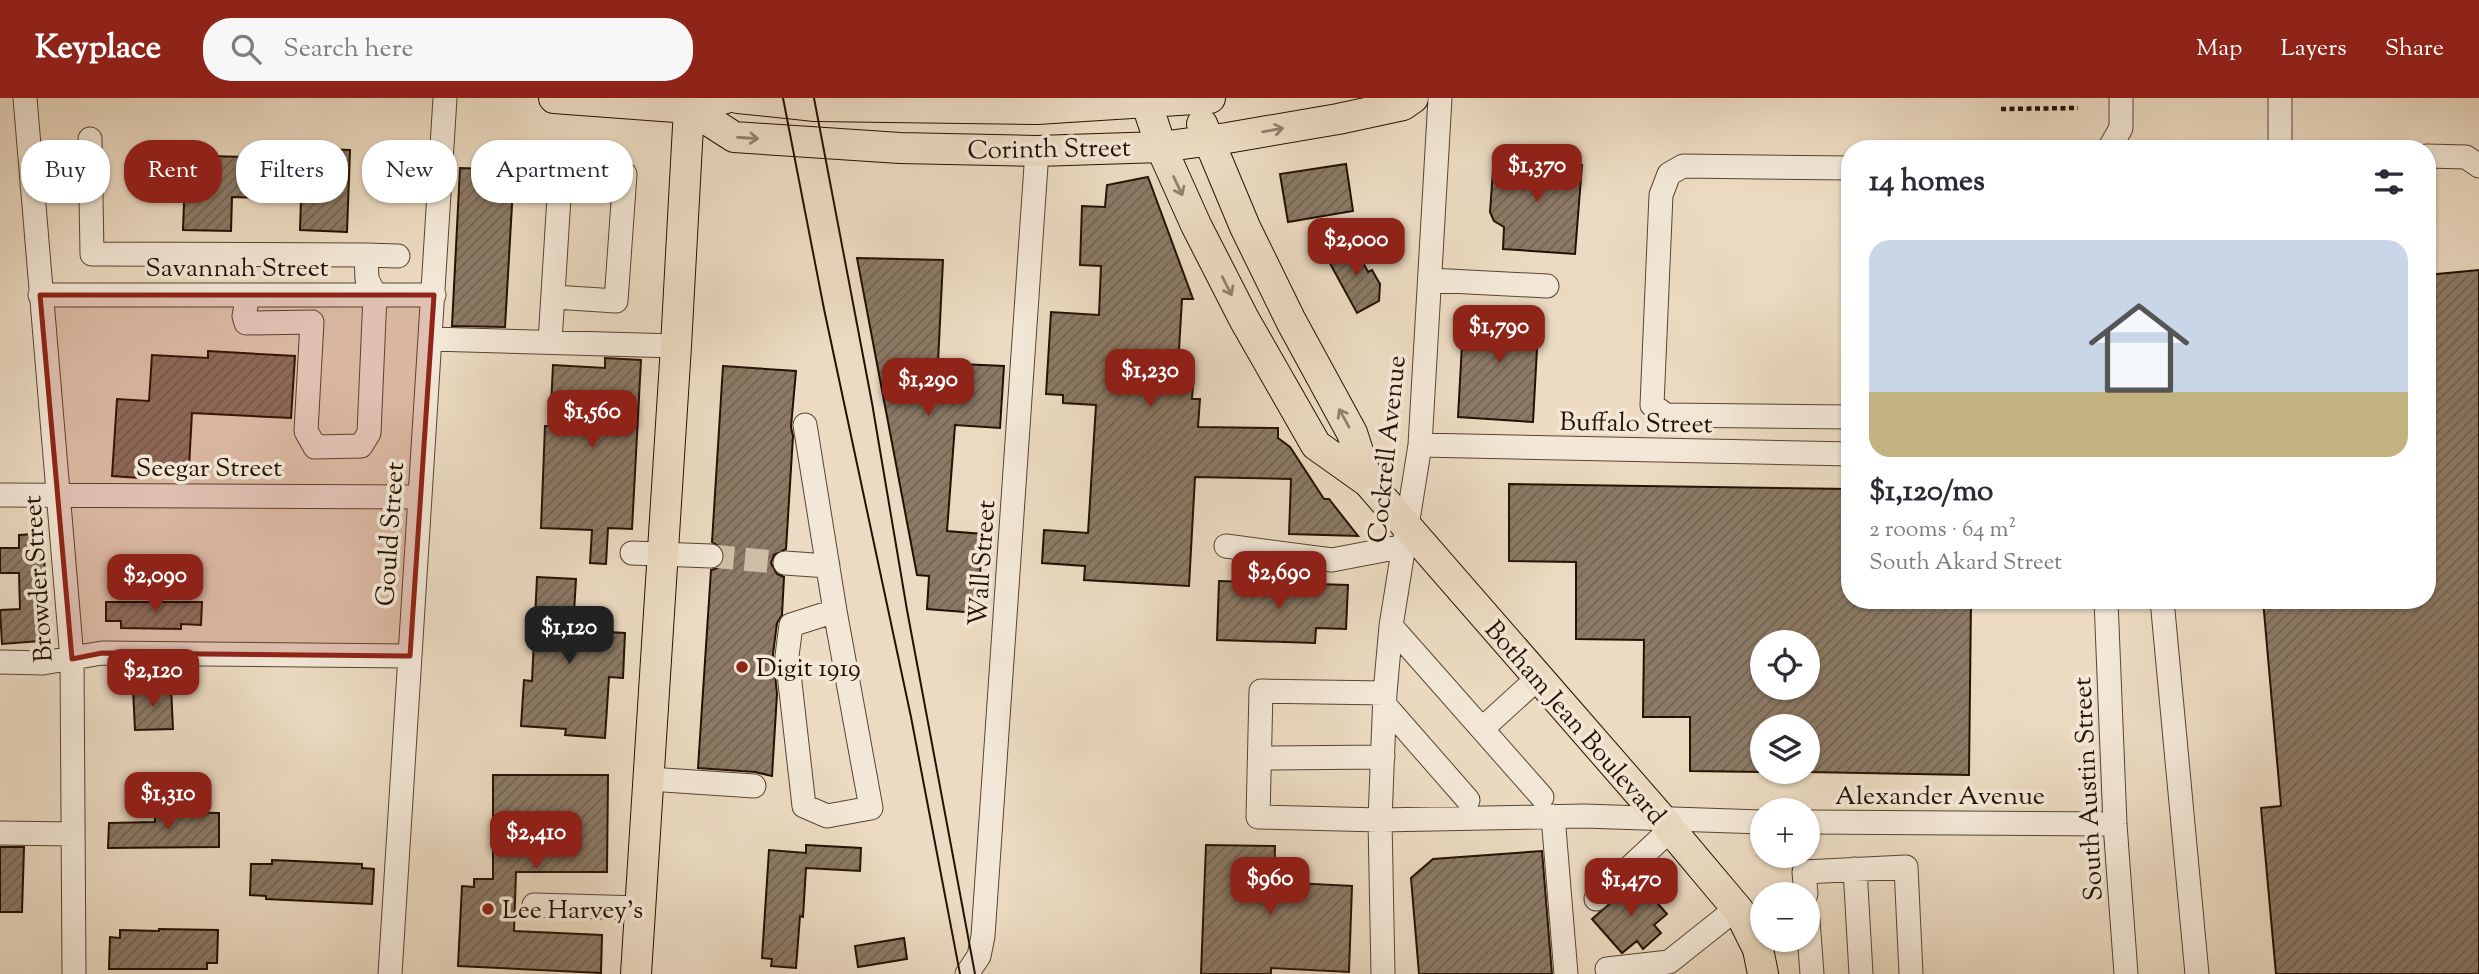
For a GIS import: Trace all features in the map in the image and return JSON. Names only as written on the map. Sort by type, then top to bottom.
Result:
[{"type":"main road","name":"Corinth Street","points":[[569,99],[689,108],[726,98]]},
{"type":"main road","name":"Corinth Street","points":[[738,98],[1037,109],[1200,99]]},
{"type":"main road","name":"Corinth Street","points":[[689,108],[734,137],[900,148],[1037,151],[1161,147],[1208,141],[1338,120],[1403,105],[1413,98]]},
{"type":"main road","name":"Botham Jean Boulevard","points":[[1200,99],[1208,141],[1245,227],[1291,321],[1352,433],[1368,482],[1406,538],[1538,678],[1737,908],[1758,949],[1763,974]]},
{"type":"main road","name":"Botham Jean Boulevard","points":[[1146,101],[1161,147],[1196,225],[1244,318],[1316,445],[1368,482]]},
{"type":"main road","points":[[636,974],[689,108]]},
{"type":"street","name":"Browder Street","points":[[25,98],[28,140]]},
{"type":"street","name":"Gould Street","points":[[390,974],[445,98]]},
{"type":"street","name":"Cockrell Avenue","points":[[1383,974],[1380,820],[1384,699],[1391,626],[1420,445],[1440,98]]},
{"type":"street","points":[[2114,140],[2121,128],[2121,98]]},
{"type":"street","points":[[2280,98],[2280,140]]},
{"type":"street","name":"Wall Street","points":[[978,968],[984,922],[1037,151]]},
{"type":"street","points":[[2436,156],[2466,156],[2479,166]]},
{"type":"street","points":[[550,342],[561,165],[625,174],[616,301],[554,297]]},
{"type":"street","points":[[1841,168],[1684,166],[1669,174],[1661,195],[1652,405],[1665,415],[1841,417]]},
{"type":"street","name":"Browder Street","points":[[33,203],[72,659],[74,974]]},
{"type":"street","points":[[91,203],[92,254],[398,256]]},
{"type":"street","points":[[248,295],[244,316],[246,323],[312,322],[306,431],[315,447],[361,446],[369,433],[375,295],[367,279],[366,255]]},
{"type":"street","points":[[1430,280],[1547,286]]},
{"type":"street","name":"Savannah Street","points":[[40,295],[434,295]]},
{"type":"street","points":[[431,339],[676,346]]},
{"type":"street","points":[[805,425],[871,808],[827,816],[804,806],[788,656],[791,625],[835,611]]},
{"type":"street","name":"Buffalo Street","points":[[1420,445],[1841,454]]},
{"type":"street","name":"Seegar Street","points":[[0,495],[419,497]]},
{"type":"street","points":[[1226,546],[1332,560],[1406,538]]},
{"type":"street","points":[[632,553],[711,556]]},
{"type":"street","points":[[785,563],[828,566]]},
{"type":"street","name":"South Austin Street","points":[[2106,609],[2115,824],[2126,974]]},
{"type":"street","points":[[2163,609],[2197,974]]},
{"type":"street","points":[[1391,626],[1547,807],[1566,974]]},
{"type":"street","points":[[0,662],[43,663],[102,653],[410,656]]},
{"type":"street","points":[[1482,729],[1538,678]]},
{"type":"street","points":[[1468,800],[1384,699],[1261,691],[1258,817],[1380,820],[1547,807],[1665,823],[1750,822]]},
{"type":"street","points":[[1259,758],[1383,757]]},
{"type":"street","points":[[649,779],[754,786]]},
{"type":"street","name":"Alexander Avenue","points":[[1820,822],[2115,824]]},
{"type":"street","points":[[1596,899],[1665,823]]},
{"type":"street","points":[[0,833],[73,834]]},
{"type":"street","points":[[1805,882],[1804,872],[1906,867],[1911,974]]},
{"type":"street","points":[[1855,869],[1861,974]]},
{"type":"street","points":[[534,905],[640,908]]},
{"type":"street","points":[[1607,969],[1669,962],[1737,908]]},
{"type":"street","points":[[1810,952],[1812,974]]},
{"type":"path","points":[[2001,109],[2078,108]]},
{"type":"highlighted area","points":[[40,295],[434,295],[410,656],[102,653],[72,659]]},
{"type":"building","points":[[350,150],[347,232],[300,230],[301,203],[348,203]]},
{"type":"building","points":[[1510,155],[1527,156],[1530,161],[1582,165],[1575,254],[1503,249],[1504,227],[1494,221],[1490,212],[1493,170],[1497,162]]},
{"type":"building","points":[[222,156],[236,157],[236,197],[232,197],[231,231],[183,230],[184,203],[222,203]]},
{"type":"building","points":[[1346,164],[1353,211],[1288,222],[1280,174]]},
{"type":"building","points":[[460,168],[471,168],[471,203],[512,203],[505,327],[452,326]]},
{"type":"building","points":[[1148,177],[1193,299],[1182,299],[1177,383],[1193,384],[1192,399],[1200,399],[1198,427],[1278,428],[1278,438],[1290,447],[1324,499],[1329,499],[1358,536],[1289,534],[1291,479],[1195,477],[1189,586],[1084,580],[1085,566],[1042,563],[1044,530],[1088,533],[1096,405],[1063,403],[1063,395],[1046,394],[1051,312],[1099,315],[1101,266],[1080,265],[1082,206],[1105,207],[1107,185]]},
{"type":"building","points":[[1353,244],[1368,272],[1372,270],[1380,284],[1379,301],[1357,313],[1327,258]]},
{"type":"building","points":[[857,258],[943,260],[938,363],[1004,366],[1000,428],[955,425],[947,531],[983,534],[977,613],[927,609],[929,576],[917,575]]},
{"type":"building","points":[[2479,270],[2479,974],[2276,974],[2261,808],[2281,806],[2264,609],[2436,609],[2436,274]]},
{"type":"building","points":[[1464,308],[1539,312],[1533,422],[1458,417]]},
{"type":"building","points":[[208,351],[295,356],[291,418],[192,413],[189,467],[140,464],[139,478],[112,476],[117,399],[149,401],[152,355],[208,358]]},
{"type":"building","points":[[605,358],[641,360],[632,529],[608,528],[606,564],[590,563],[592,530],[541,528],[545,426],[550,426],[553,365],[605,368]]},
{"type":"building","name":"Digit 1919","points":[[723,366],[796,371],[786,549],[774,555],[771,563],[777,574],[784,577],[782,615],[777,623],[773,654],[777,694],[772,776],[755,772],[698,768],[711,570],[718,568],[725,557],[723,549],[712,542]]},
{"type":"building","points":[[1509,484],[1841,489],[1841,609],[1971,609],[1969,775],[1820,772],[1820,714],[1750,714],[1750,772],[1690,771],[1690,717],[1643,717],[1644,640],[1576,639],[1576,562],[1509,561]]},
{"type":"building","points":[[34,534],[34,548],[44,547],[45,582],[36,582],[40,641],[2,644],[0,610],[20,609],[19,573],[0,573],[0,548],[19,548],[19,535]]},
{"type":"building","points":[[537,577],[576,579],[573,630],[625,633],[623,678],[609,677],[605,738],[565,735],[566,729],[521,726],[524,680],[532,681]]},
{"type":"building","points":[[1219,581],[1348,585],[1346,629],[1316,628],[1315,643],[1217,640]]},
{"type":"building","points":[[106,602],[202,602],[201,625],[181,624],[181,629],[121,628],[121,621],[106,621]]},
{"type":"building","points":[[171,687],[173,729],[135,730],[133,689]]},
{"type":"building","points":[[493,775],[608,775],[607,872],[516,872],[514,931],[602,935],[601,973],[458,966],[462,886],[474,887],[474,879],[493,879]]},
{"type":"building","points":[[155,812],[219,813],[219,847],[108,848],[109,823],[155,822]]},
{"type":"building","points":[[806,845],[861,848],[860,871],[806,868],[796,968],[771,966],[772,959],[762,958],[769,850],[806,853]]},
{"type":"building","points":[[1206,845],[1275,846],[1274,882],[1352,886],[1349,972],[1271,968],[1271,974],[1201,974]]},
{"type":"building","points":[[0,847],[24,847],[22,912],[0,912]]},
{"type":"building","points":[[1542,851],[1552,974],[1419,974],[1411,878],[1433,859]]},
{"type":"building","points":[[272,860],[362,864],[362,868],[374,869],[372,904],[266,899],[266,896],[250,895],[251,864],[272,864]]},
{"type":"building","points":[[1637,880],[1667,914],[1654,925],[1661,933],[1643,949],[1637,941],[1622,953],[1592,919]]},
{"type":"building","points":[[120,930],[218,930],[217,963],[207,963],[207,969],[109,969],[110,937],[120,938]]},
{"type":"building","points":[[904,938],[907,959],[858,967],[855,946]]},
{"type":"tunnel","points":[[711,556],[785,563]]},
{"type":"tram line","points":[[783,98],[824,309],[911,717],[960,974]]},
{"type":"tram line","points":[[814,98],[975,974]]},
{"type":"place","name":"Digit 1919","points":[[742,667]]},
{"type":"place","name":"Lee Harvey's","points":[[488,909]]}]
